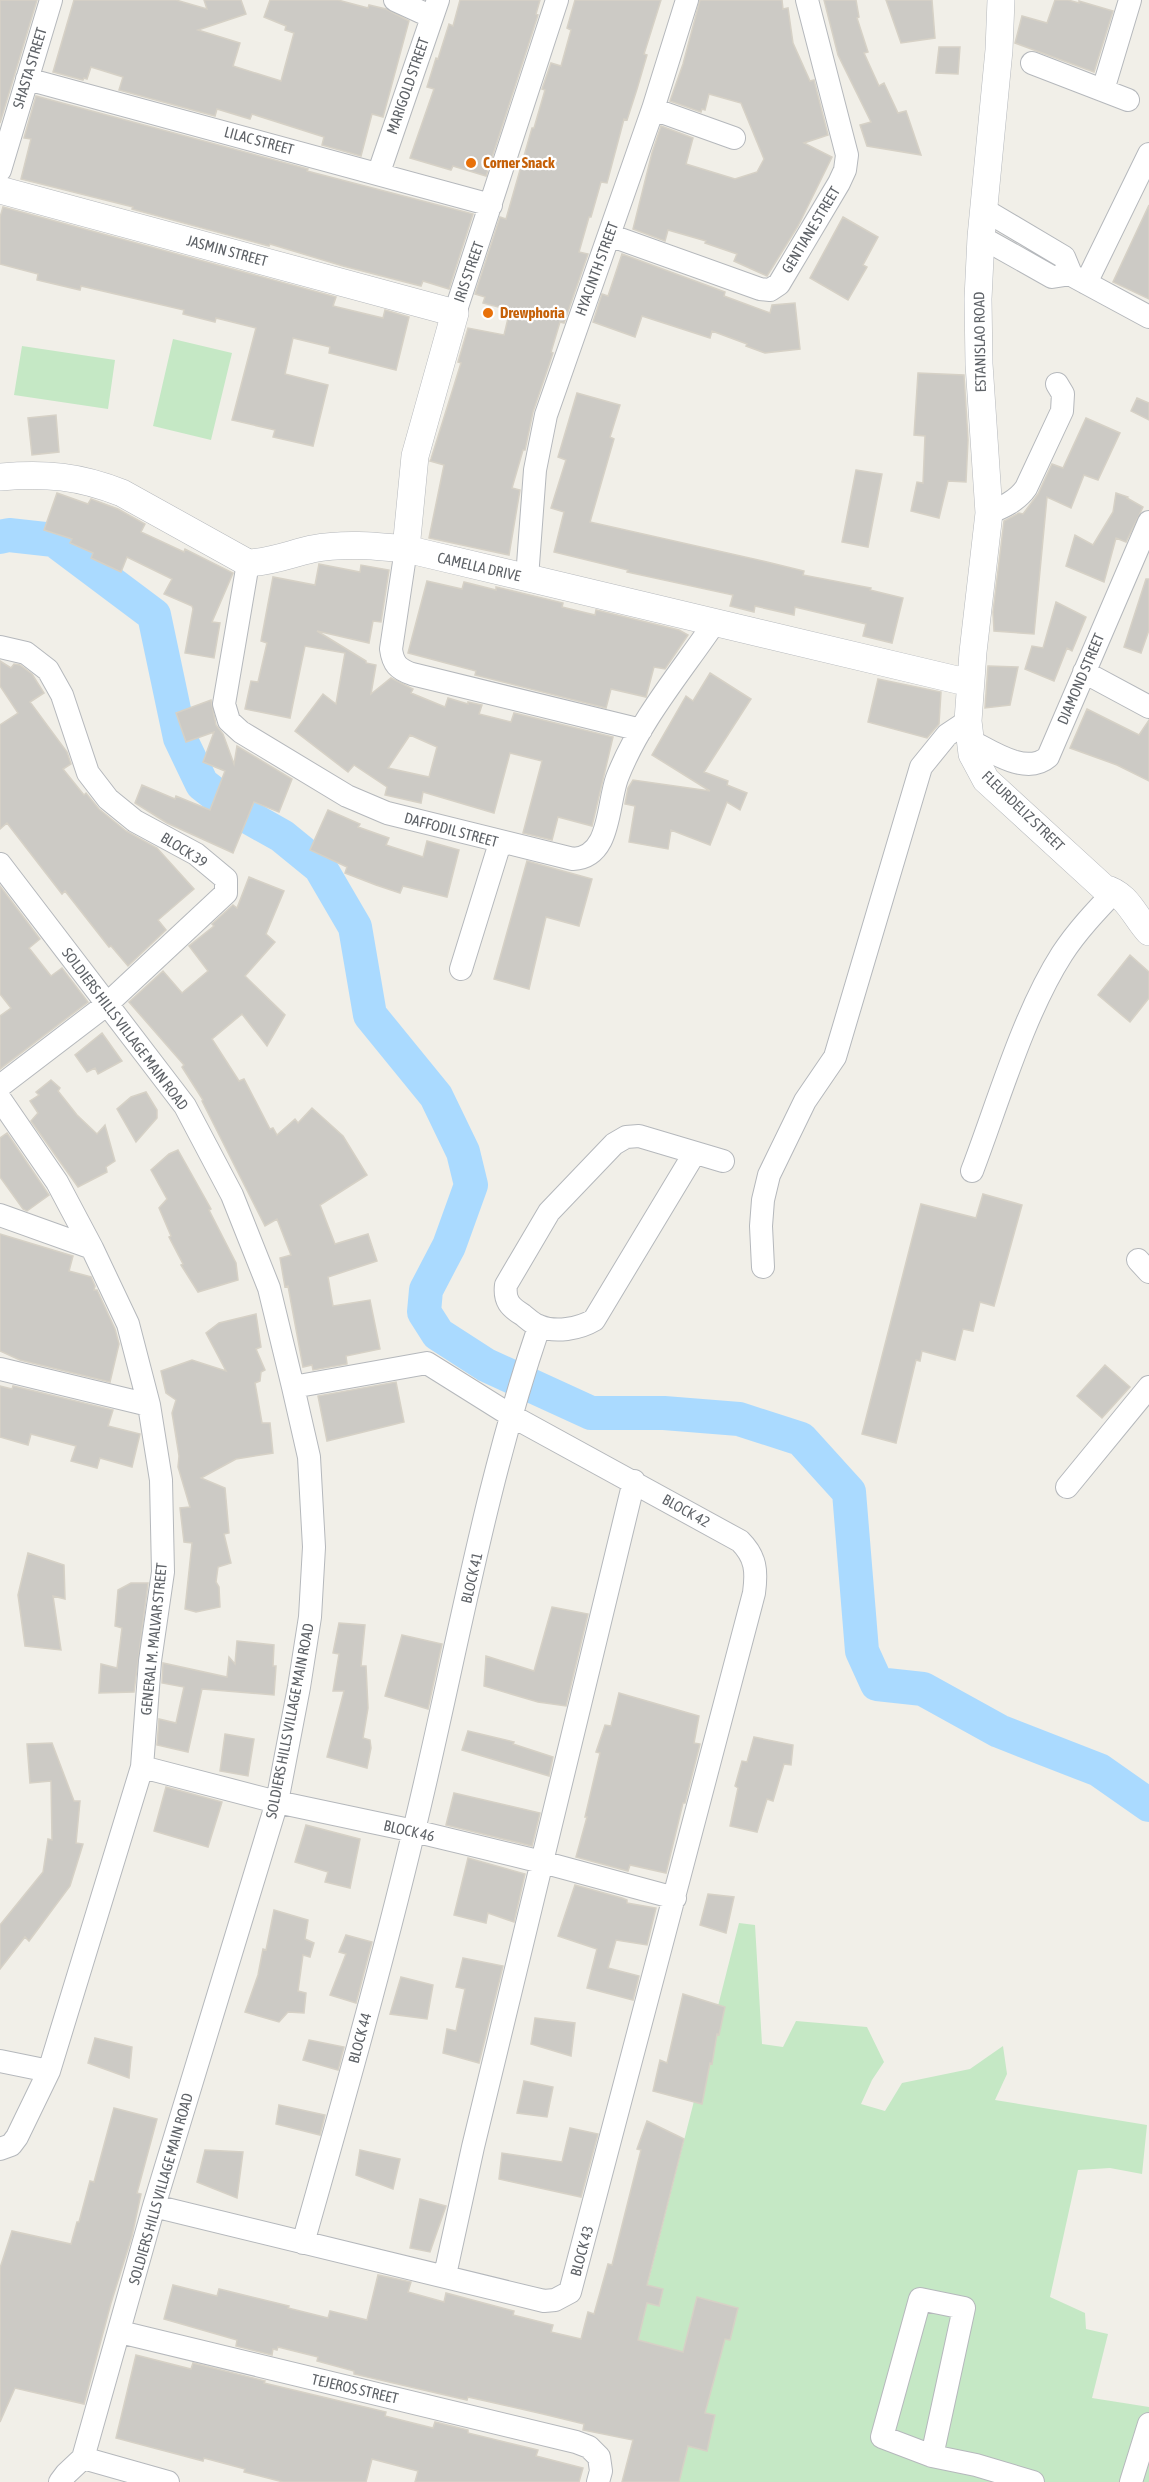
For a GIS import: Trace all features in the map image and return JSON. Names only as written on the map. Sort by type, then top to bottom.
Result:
[{"type":"street","name":"SHASTA STREET","points":[[0,170],[51,0]]},
{"type":"street","points":[[395,0],[435,9]]},
{"type":"street","name":"IRIS STREET","points":[[406,549],[415,456],[455,313],[557,0]]},
{"type":"street","name":"HYACINTH STREET","points":[[527,578],[535,470],[546,415],[653,109],[687,0]]},
{"type":"street","name":"GENTIANE STREET","points":[[609,235],[760,289],[770,290],[779,285],[839,183],[845,170],[847,155],[807,0]]},
{"type":"street","name":"ESTANISLAO ROAD","points":[[970,683],[989,513],[979,364],[978,299],[983,209],[999,50],[1000,0]]},
{"type":"street","points":[[1103,90],[1125,1]]},
{"type":"street","name":"MARIGOLD STREET","points":[[379,172],[435,9]]},
{"type":"street","points":[[1032,63],[1128,100]]},
{"type":"street","name":"LILAC STREET","points":[[27,79],[379,172],[491,205]]},
{"type":"street","points":[[653,109],[734,138]]},
{"type":"street","points":[[1079,279],[1149,154]]},
{"type":"street","name":"JASMIN STREET","points":[[0,190],[455,313]]},
{"type":"street","points":[[983,209],[1064,257],[1079,279]]},
{"type":"street","points":[[981,237],[1052,277],[1079,279],[1149,317]]},
{"type":"street","points":[[989,513],[1008,505],[1026,488],[1062,411],[1063,394],[1057,384]]},
{"type":"street","points":[[0,477],[47,475],[72,477],[100,484],[122,493],[248,563]]},
{"type":"street","name":"DIAMOND STREET","points":[[969,731],[1020,763],[1041,763],[1048,757],[1084,672],[1141,563],[1149,522]]},
{"type":"street","name":"CAMELLA DRIVE","points":[[248,563],[264,562],[312,549],[337,546],[359,545],[406,549],[970,683]]},
{"type":"street","points":[[406,549],[391,650],[392,658],[398,667],[412,674],[641,730]]},
{"type":"street","name":"DAFFODIL STREET","points":[[248,563],[224,704],[229,721],[241,732],[347,796],[387,813],[500,843],[573,859],[592,854],[600,844],[616,780],[641,730],[715,622]]},
{"type":"street","name":"BLOCK 39","points":[[0,646],[26,653],[48,670],[62,695],[88,773],[108,799],[135,821],[196,854],[226,879],[226,893],[106,1005],[0,1086]]},
{"type":"street","points":[[1084,672],[1149,706]]},
{"type":"street","name":"FLEURDELIZ STREET","points":[[970,683],[969,731],[978,767],[986,780],[1109,893],[1135,910],[1144,927]]},
{"type":"street","points":[[764,1268],[761,1226],[763,1200],[769,1175],[805,1101],[835,1057],[921,767],[940,742],[969,731]]},
{"type":"street","points":[[461,969],[500,843]]},
{"type":"street","name":"SOLDIERS HILLS VILLAGE MAIN ROAD","points":[[0,864],[185,1106],[232,1196],[269,1288],[293,1387],[309,1457],[314,1547],[310,1617],[277,1802],[154,2206],[83,2458]]},
{"type":"street","points":[[972,1171],[1044,986],[1062,954],[1109,893]]},
{"type":"street","name":"GENERAL M. MALVAR STREET","points":[[0,1099],[57,1182],[128,1324],[149,1405],[160,1480],[164,1572],[150,1661],[142,1767],[49,2071],[17,2137],[11,2145],[0,2150]]},
{"type":"street","points":[[694,1154],[594,1320],[575,1328],[559,1330],[539,1327],[509,1306],[505,1296],[506,1285],[549,1212],[614,1144],[626,1137],[639,1136],[723,1161]]},
{"type":"street","points":[[0,1215],[92,1248]]},
{"type":"street","name":"BLOCK 41","points":[[414,1832],[510,1415],[539,1327]]},
{"type":"street","name":"BLOCK 42","points":[[293,1387],[427,1363],[510,1415],[740,1541],[750,1551],[755,1562],[754,1593],[675,1898]]},
{"type":"street","points":[[0,1369],[149,1405]]},
{"type":"street","points":[[1067,1487],[1149,1387]]},
{"type":"street","points":[[445,2275],[473,2147],[634,1481]]},
{"type":"street","name":"BLOCK 46","points":[[142,1767],[277,1802],[542,1862],[675,1898]]},
{"type":"street","name":"BLOCK 44","points":[[303,2243],[414,1832]]},
{"type":"street","name":"BLOCK 43","points":[[154,2206],[445,2275],[544,2301],[555,2300],[570,2292],[675,1898]]},
{"type":"street","points":[[0,2061],[49,2071]]},
{"type":"street","points":[[932,2456],[964,2308],[920,2299],[882,2437],[932,2456],[976,2465],[1033,2482]]},
{"type":"street","name":"TEJEROS STREET","points":[[120,2332],[564,2439],[589,2447],[599,2457],[601,2471],[598,2482]]},
{"type":"street","points":[[1131,2482],[1149,2424]]},
{"type":"street","points":[[60,2482],[83,2458],[168,2482]]},
{"type":"green space","points":[[173,339],[232,353],[211,440],[153,426]]},
{"type":"green space","points":[[22,346],[115,360],[108,409],[14,395]]},
{"type":"green space","points":[[739,1923],[755,1925],[762,2044],[783,2047],[796,2021],[867,2027],[884,2062],[872,2080],[861,2104],[885,2111],[902,2083],[970,2069],[1003,2046],[1007,2074],[995,2100],[1147,2125],[1142,2174],[1110,2168],[1078,2170],[1050,2297],[1085,2313],[1086,2329],[1108,2334],[1092,2398],[1149,2407],[1149,2482],[660,2482],[628,2362]]},
{"type":"building","points":[[0,0],[37,0],[0,123]]},
{"type":"building","points":[[74,0],[176,0],[207,9],[204,0],[241,0],[246,14],[198,30],[240,43],[233,66],[281,81],[294,33],[285,30],[286,26],[264,17],[270,0],[338,0],[368,8],[369,5],[386,9],[409,21],[383,117],[372,114],[361,156],[322,145],[324,137],[252,114],[250,119],[217,109],[215,116],[119,90],[123,77],[91,67],[87,79],[83,80],[53,72]]},
{"type":"building","points":[[460,0],[540,0],[536,14],[538,15],[486,176],[453,166],[451,170],[410,158],[434,89],[427,87],[436,58],[438,59],[449,24],[453,26]]},
{"type":"building","points":[[575,0],[661,0],[644,54],[647,55],[637,89],[627,120],[624,119],[607,183],[601,182],[591,217],[589,217],[579,252],[588,254],[564,323],[560,322],[551,352],[553,353],[533,412],[525,450],[523,450],[512,488],[520,490],[509,555],[429,538],[444,465],[430,461],[461,363],[458,362],[468,328],[504,335],[510,310],[483,303],[485,297],[475,294],[500,217],[506,219],[551,63],[561,66],[571,30],[567,28]]},
{"type":"building","points":[[700,0],[782,0],[783,9],[788,8],[793,43],[810,81],[814,80],[828,135],[804,143],[832,157],[798,226],[767,276],[734,261],[737,254],[705,243],[706,241],[668,230],[665,241],[633,229],[661,126],[693,138],[686,164],[735,179],[757,172],[764,159],[741,103],[709,94],[705,110],[702,109],[701,112],[670,101],[683,64]]},
{"type":"building","points":[[824,0],[856,0],[859,17],[857,18],[868,52],[864,53],[879,86],[884,83],[898,113],[906,111],[921,155],[867,146],[860,125],[871,122],[838,55]]},
{"type":"building","points":[[886,0],[932,0],[935,38],[901,43]]},
{"type":"building","points":[[1055,0],[1079,3],[1079,1],[1113,11],[1094,72],[1015,43],[1022,16],[1047,23]]},
{"type":"building","points":[[939,47],[960,47],[958,74],[936,73]]},
{"type":"building","points":[[36,96],[473,214],[449,289],[423,281],[421,286],[343,266],[270,244],[269,246],[132,209],[133,207],[21,179],[31,139],[24,138]]},
{"type":"building","points":[[1149,205],[1149,299],[1113,282]]},
{"type":"building","points":[[3,207],[336,297],[333,306],[383,318],[385,310],[409,317],[396,370],[329,353],[330,347],[293,338],[285,374],[328,385],[313,446],[273,437],[275,430],[232,420],[256,328],[216,318],[215,322],[183,314],[184,310],[81,286],[80,290],[37,280],[38,274],[0,264],[0,217]]},
{"type":"building","points":[[843,217],[878,237],[863,265],[867,267],[848,300],[810,278]]},
{"type":"building","points":[[622,254],[725,292],[724,296],[770,313],[772,305],[795,303],[800,349],[765,353],[712,331],[710,338],[642,316],[635,337],[593,322],[602,294],[608,296]]},
{"type":"building","points":[[918,373],[964,375],[968,440],[966,482],[948,481],[939,518],[911,511],[917,482],[923,483],[925,436],[914,435]]},
{"type":"building","points":[[577,393],[620,405],[610,437],[614,439],[590,522],[767,562],[804,571],[803,575],[871,588],[870,590],[903,598],[892,643],[863,636],[866,624],[795,607],[794,615],[755,606],[754,612],[730,606],[733,595],[627,572],[628,570],[554,552],[564,512],[551,508],[566,460],[558,457]]},
{"type":"building","points":[[1137,398],[1149,403],[1149,420],[1131,411]]},
{"type":"building","points":[[56,415],[59,452],[32,455],[28,418]]},
{"type":"building","points":[[1086,418],[1120,433],[1098,480],[1084,475],[1071,508],[1047,497],[1034,634],[994,631],[993,612],[1004,521],[1019,513],[1023,514],[1038,494],[1052,464],[1063,468]]},
{"type":"building","points":[[856,470],[882,474],[868,547],[842,542]]},
{"type":"building","points":[[57,493],[88,504],[91,499],[118,509],[145,524],[141,532],[184,552],[185,549],[233,573],[212,622],[220,623],[214,658],[185,653],[193,609],[192,606],[164,594],[172,579],[127,557],[121,572],[91,558],[93,553],[70,543],[72,539],[44,530]]},
{"type":"building","points":[[1116,493],[1128,497],[1143,507],[1126,542],[1116,538],[1104,582],[1066,566],[1075,535],[1093,545],[1113,512]]},
{"type":"building","points":[[319,564],[360,572],[361,565],[389,570],[381,622],[373,621],[369,643],[317,631],[366,663],[376,665],[371,694],[391,678],[413,689],[411,693],[445,707],[448,698],[468,704],[468,702],[482,705],[479,714],[511,722],[514,713],[613,737],[592,826],[558,817],[552,840],[523,833],[542,761],[510,753],[494,813],[423,792],[421,803],[385,795],[387,787],[354,765],[348,772],[295,731],[323,694],[336,704],[345,653],[305,646],[290,718],[245,709],[251,681],[258,682],[267,643],[261,641],[273,577],[315,585]],"holes":[[[410,735],[437,747],[429,777],[388,768]]]},
{"type":"building","points":[[1146,579],[1149,579],[1149,630],[1141,653],[1124,647]]},
{"type":"building","points":[[427,581],[462,589],[464,582],[496,590],[496,587],[563,603],[562,607],[595,615],[596,610],[679,630],[688,635],[665,669],[654,667],[646,697],[611,689],[606,708],[475,675],[476,671],[408,653]]},
{"type":"building","points":[[1056,602],[1086,617],[1072,651],[1067,648],[1054,681],[1025,669],[1032,646],[1043,648]]},
{"type":"building","points":[[0,661],[11,668],[14,664],[20,665],[32,674],[44,693],[30,702],[67,752],[71,764],[63,769],[84,795],[86,793],[99,809],[126,831],[157,848],[194,889],[158,920],[166,930],[128,966],[111,946],[109,947],[65,891],[62,894],[7,823],[0,829],[0,725],[18,713],[0,686]]},
{"type":"building","points":[[988,666],[1018,667],[1010,705],[985,708]]},
{"type":"building","points":[[710,673],[751,699],[704,772],[728,781],[727,785],[747,793],[740,810],[727,802],[710,845],[671,830],[668,849],[629,842],[635,806],[625,804],[628,788],[633,780],[710,791],[652,755],[686,696],[693,701]]},
{"type":"building","points":[[878,679],[941,692],[939,724],[927,738],[868,722]]},
{"type":"building","points":[[211,700],[216,725],[223,734],[234,764],[237,746],[292,779],[279,812],[254,802],[233,853],[167,823],[135,803],[142,785],[210,810],[225,771],[203,762],[214,732],[186,742],[176,713]]},
{"type":"building","points":[[1087,709],[1139,735],[1149,720],[1149,781],[1117,765],[1070,748]]},
{"type":"building","points":[[328,810],[360,824],[358,827],[389,838],[386,845],[423,857],[427,841],[459,850],[447,897],[403,886],[400,893],[376,885],[345,873],[347,867],[310,850]]},
{"type":"building","points":[[527,861],[592,879],[579,926],[546,917],[529,989],[494,979]]},
{"type":"building","points":[[249,877],[284,891],[266,934],[275,942],[245,976],[285,1015],[267,1046],[242,1014],[212,1039],[239,1081],[244,1079],[270,1129],[273,1128],[277,1135],[295,1119],[298,1123],[312,1108],[343,1136],[367,1175],[320,1205],[335,1244],[368,1234],[377,1261],[328,1277],[333,1306],[370,1300],[380,1349],[346,1356],[347,1364],[313,1370],[312,1365],[303,1367],[288,1286],[285,1287],[280,1258],[291,1255],[277,1219],[265,1226],[203,1100],[182,1067],[184,1065],[129,1002],[163,971],[182,993],[208,971],[189,946],[214,926],[212,924],[233,905],[237,908]]},
{"type":"building","points":[[0,886],[40,939],[29,948],[51,976],[62,968],[88,1002],[0,1069],[0,1016],[11,1008],[0,994]]},
{"type":"building","points":[[1130,955],[1149,972],[1149,998],[1130,1022],[1098,995]]},
{"type":"building","points":[[102,1033],[122,1061],[98,1074],[95,1068],[87,1072],[75,1055]]},
{"type":"building","points":[[51,1080],[60,1088],[58,1091],[77,1115],[97,1134],[105,1125],[115,1161],[106,1167],[107,1172],[78,1187],[31,1121],[38,1113],[30,1101],[39,1095],[36,1092]]},
{"type":"building","points":[[146,1092],[157,1110],[157,1118],[136,1142],[117,1109],[131,1097]]},
{"type":"building","points":[[7,1133],[49,1195],[27,1211],[23,1209],[0,1177],[0,1138]]},
{"type":"building","points":[[178,1150],[211,1209],[209,1210],[236,1263],[238,1280],[198,1292],[181,1265],[183,1264],[169,1237],[171,1236],[159,1208],[167,1199],[151,1170],[169,1154]]},
{"type":"building","points":[[983,1194],[1022,1205],[994,1306],[980,1302],[973,1331],[963,1329],[955,1360],[922,1351],[920,1361],[916,1360],[896,1443],[862,1434],[921,1204],[976,1218]]},
{"type":"building","points":[[0,1234],[73,1256],[69,1271],[91,1277],[95,1286],[94,1290],[97,1290],[115,1329],[119,1344],[110,1382],[20,1360],[0,1351]]},
{"type":"building","points":[[256,1314],[261,1347],[256,1349],[265,1370],[261,1372],[260,1381],[255,1383],[262,1423],[270,1423],[273,1453],[236,1459],[201,1478],[225,1488],[229,1533],[224,1534],[231,1563],[218,1567],[216,1582],[219,1587],[220,1607],[196,1612],[185,1609],[192,1543],[184,1542],[180,1508],[190,1507],[178,1467],[179,1456],[172,1413],[176,1400],[166,1393],[161,1371],[192,1360],[226,1371],[206,1333],[219,1323]]},
{"type":"building","points":[[1105,1365],[1130,1387],[1102,1418],[1077,1396]]},
{"type":"building","points":[[396,1382],[404,1422],[327,1441],[318,1396]]},
{"type":"building","points":[[0,1386],[12,1389],[13,1386],[113,1410],[108,1426],[140,1434],[132,1467],[100,1458],[97,1468],[71,1461],[76,1446],[31,1434],[28,1445],[0,1437]]},
{"type":"building","points":[[28,1553],[64,1565],[65,1599],[53,1596],[61,1650],[25,1646],[18,1595]]},
{"type":"building","points":[[131,1583],[148,1583],[134,1692],[99,1693],[101,1664],[117,1668],[122,1628],[115,1626],[118,1590]]},
{"type":"building","points":[[552,1607],[588,1614],[566,1706],[538,1702],[484,1686],[486,1656],[534,1671]]},
{"type":"building","points":[[339,1623],[365,1625],[361,1666],[366,1666],[368,1708],[363,1738],[370,1740],[371,1748],[367,1768],[327,1757],[344,1691],[333,1691],[339,1654],[333,1653]]},
{"type":"building","points":[[402,1635],[442,1644],[428,1709],[385,1696]]},
{"type":"building","points":[[237,1641],[274,1645],[273,1666],[276,1666],[274,1695],[202,1689],[188,1752],[157,1745],[159,1719],[176,1723],[184,1687],[162,1683],[163,1663],[227,1677],[229,1657],[235,1664]]},
{"type":"building","points":[[619,1693],[699,1716],[694,1743],[700,1744],[666,1873],[630,1865],[628,1871],[576,1857],[600,1753],[596,1752],[605,1725],[611,1726]]},
{"type":"building","points":[[468,1731],[514,1742],[513,1744],[553,1757],[549,1776],[462,1750]]},
{"type":"building","points":[[225,1734],[254,1739],[248,1776],[220,1771]]},
{"type":"building","points":[[754,1737],[793,1745],[791,1765],[784,1764],[773,1801],[767,1799],[757,1832],[730,1826],[738,1788],[735,1786],[742,1761],[747,1762]]},
{"type":"building","points":[[52,1743],[74,1801],[80,1801],[76,1843],[83,1844],[70,1886],[29,1941],[25,1937],[0,1969],[0,1925],[43,1872],[48,1839],[52,1840],[51,1781],[30,1783],[27,1744]]},
{"type":"building","points":[[166,1787],[222,1802],[208,1847],[154,1831]]},
{"type":"building","points":[[454,1793],[540,1813],[532,1846],[446,1825]]},
{"type":"building","points":[[306,1825],[360,1839],[350,1888],[325,1882],[328,1872],[295,1862]]},
{"type":"building","points":[[468,1858],[525,1874],[514,1922],[488,1913],[486,1923],[454,1915]]},
{"type":"building","points":[[575,1885],[622,1898],[627,1900],[627,1903],[656,1908],[647,1945],[616,1940],[608,1968],[639,1976],[633,2000],[587,1988],[597,1949],[558,1936]]},
{"type":"building","points":[[708,1894],[734,1897],[726,1933],[700,1925]]},
{"type":"building","points":[[274,1910],[308,1920],[305,1939],[314,1943],[310,1957],[303,1955],[298,1991],[306,1993],[304,2013],[288,2012],[279,2022],[245,2012],[258,1975],[263,1949],[266,1950]]},
{"type":"building","points":[[346,1935],[372,1942],[356,2003],[330,1995],[346,1954],[339,1952]]},
{"type":"building","points":[[463,1958],[503,1966],[479,2063],[443,2053],[447,2029],[456,2031],[465,1989],[456,1987]]},
{"type":"building","points":[[401,1977],[433,1985],[427,2019],[390,2014]]},
{"type":"building","points":[[683,1994],[725,2007],[702,2104],[653,2091],[660,2060],[667,2063]]},
{"type":"building","points":[[535,2018],[575,2023],[571,2056],[531,2044]]},
{"type":"building","points":[[95,2038],[132,2047],[129,2078],[88,2063]]},
{"type":"building","points":[[309,2040],[344,2047],[338,2070],[303,2060]]},
{"type":"building","points":[[524,2081],[553,2087],[547,2117],[517,2113]]},
{"type":"building","points":[[279,2105],[325,2115],[320,2135],[276,2124]]},
{"type":"building","points":[[114,2108],[157,2119],[137,2193],[141,2194],[132,2236],[84,2404],[15,2388],[0,2422],[0,2268],[12,2231],[71,2244],[90,2181],[94,2182]]},
{"type":"building","points":[[647,2121],[684,2139],[647,2285],[663,2289],[659,2306],[647,2303],[638,2340],[683,2352],[697,2297],[738,2308],[730,2340],[725,2339],[705,2413],[715,2415],[707,2451],[688,2446],[679,2482],[622,2482],[633,2440],[583,2430],[584,2424],[354,2374],[354,2371],[317,2361],[318,2357],[278,2347],[277,2350],[273,2349],[272,2355],[236,2346],[237,2340],[164,2319],[173,2285],[217,2296],[219,2289],[328,2318],[330,2311],[367,2320],[378,2275],[411,2282],[408,2292],[444,2302],[446,2293],[514,2311],[513,2315],[553,2325],[551,2332],[581,2339],[588,2312],[594,2314],[608,2264],[612,2265],[641,2150],[637,2149]]},
{"type":"building","points":[[570,2128],[598,2134],[581,2197],[499,2179],[502,2153],[562,2162]]},
{"type":"building","points":[[205,2150],[243,2152],[237,2198],[197,2182]]},
{"type":"building","points":[[360,2150],[400,2159],[393,2189],[356,2175]]},
{"type":"building","points":[[420,2199],[446,2206],[430,2252],[410,2248]]},
{"type":"building","points":[[136,2355],[191,2369],[193,2363],[265,2381],[264,2383],[386,2412],[385,2416],[433,2428],[435,2422],[468,2430],[468,2433],[538,2450],[536,2456],[583,2468],[579,2482],[415,2482],[418,2471],[372,2459],[366,2482],[283,2482],[204,2458],[203,2461],[116,2438]]},
{"type":"waterway","points":[[0,537],[9,535],[54,540],[154,615],[180,738],[202,784],[234,809],[282,836],[320,867],[355,927],[370,1015],[436,1096],[463,1152],[471,1185],[449,1246],[426,1290],[424,1312],[438,1334],[486,1365],[591,1413],[664,1413],[739,1419],[801,1439],[849,1492],[862,1651],[877,1684],[923,1689],[999,1731],[1099,1770],[1149,1805]]},
{"type":"place","name":"Corner Snack","points":[[471,163]]},
{"type":"place","name":"Drewphoria","points":[[488,313]]}]
